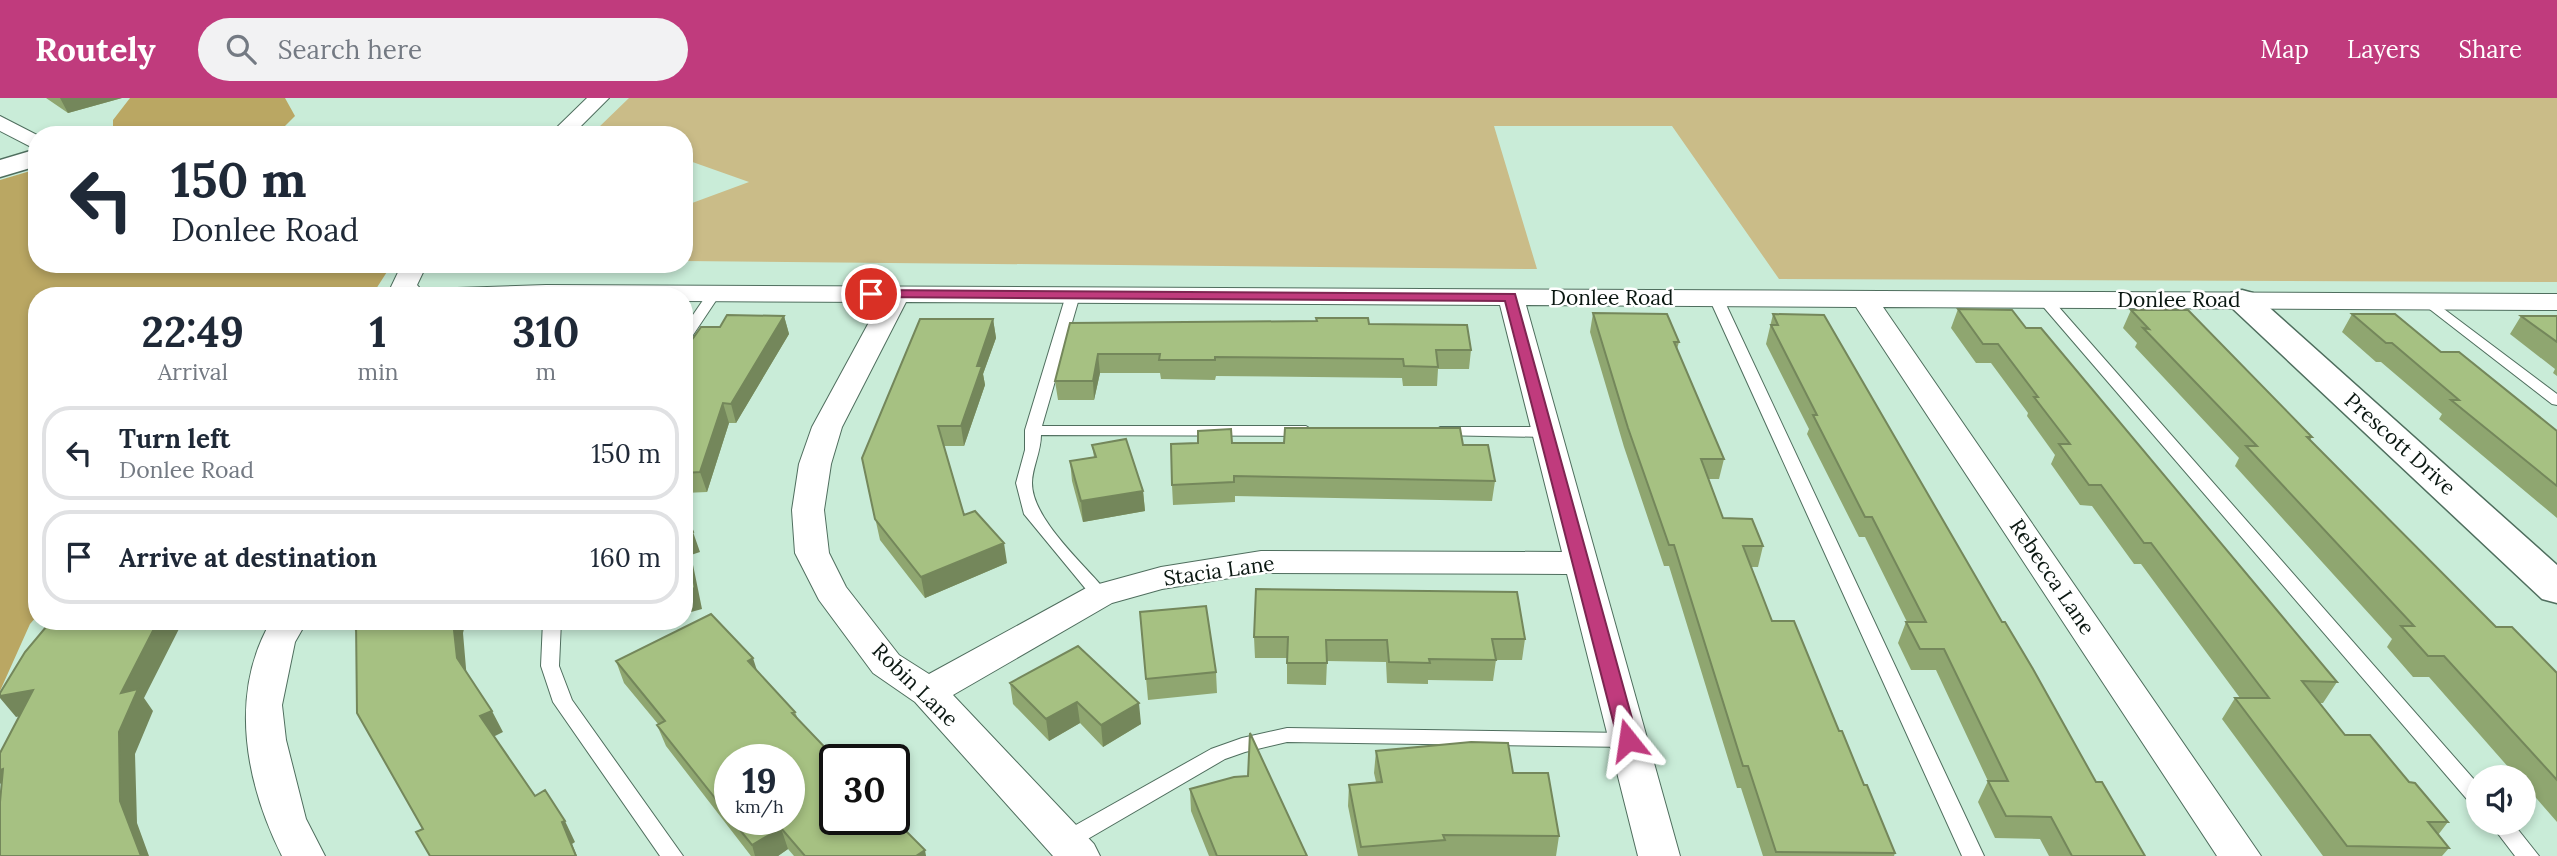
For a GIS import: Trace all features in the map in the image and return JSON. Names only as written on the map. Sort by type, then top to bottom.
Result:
[{"type":"street","points":[[569,126],[600,98]]},
{"type":"street","points":[[0,122],[28,139]]},
{"type":"street","points":[[0,169],[28,160]]},
{"type":"street","name":"Donlee Road","points":[[693,293],[2557,302]]},
{"type":"street","name":"Robin Lane","points":[[897,294],[827,427],[815,464],[808,510],[812,552],[831,592],[886,664],[928,692],[1072,848]]},
{"type":"street","points":[[1511,297],[1659,856]]},
{"type":"street","name":"Rebecca Lane","points":[[1864,299],[2240,856]]},
{"type":"street","name":"Prescott Drive","points":[[2242,300],[2557,589]]},
{"type":"street","name":"Stacia Lane","points":[[928,692],[1100,595],[1161,578],[1261,562],[1581,563]]},
{"type":"street","points":[[284,630],[277,642],[263,705],[266,740],[285,820],[304,856]]},
{"type":"lane","points":[[693,325],[715,293]]},
{"type":"lane","points":[[1073,295],[1033,430],[1033,450],[1024,483],[1032,514],[1100,595]]},
{"type":"lane","points":[[1716,298],[1973,856]]},
{"type":"lane","points":[[2045,300],[2466,784]]},
{"type":"lane","points":[[2428,301],[2557,401]]},
{"type":"lane","points":[[1033,430],[1324,431]]},
{"type":"lane","points":[[1422,432],[1546,432]]},
{"type":"lane","points":[[552,630],[550,666],[563,702],[672,856]]},
{"type":"lane","points":[[1072,848],[1218,754],[1242,745],[1287,735],[1628,740]]},
{"type":"lane","points":[[2510,835],[2528,856]]},
{"type":"shaded area","points":[[130,98],[285,98],[295,116],[285,126],[113,126],[113,120]]},
{"type":"shaded area","points":[[629,98],[2557,98],[2557,282],[1779,279],[1672,126],[1494,126],[1537,269],[693,261],[693,203],[749,182],[693,162],[693,126],[600,126]]},
{"type":"shaded area","points":[[28,172],[28,273],[386,273],[377,287],[28,287],[28,628],[0,691],[0,180]]},
{"type":"building","points":[[1958,309],[2012,310],[2026,328],[2041,328],[2337,682],[2302,681],[2345,735],[2370,735],[2409,782],[2415,783],[2448,822],[2428,822],[2449,848],[2347,846],[2235,698],[2269,698],[2151,543],[2144,543],[2101,485],[2089,485],[2059,444],[2070,444],[1998,344],[1983,344]]},
{"type":"building","points":[[2131,310],[2188,310],[2312,437],[2307,437],[2496,627],[2512,627],[2557,673],[2557,780],[2444,656],[2428,656],[2401,626],[2414,626],[2246,446],[2257,446],[2143,328],[2149,329]]},
{"type":"building","points":[[1593,313],[1667,314],[1679,342],[1674,342],[1724,459],[1701,459],[1723,518],[1752,519],[1763,546],[1743,546],[1772,621],[1794,621],[1839,731],[1842,731],[1864,785],[1867,785],[1895,853],[1776,852],[1748,766],[1743,766],[1674,545],[1669,545],[1628,428]]},
{"type":"building","points":[[1773,314],[1824,315],[2002,622],[2005,622],[2033,669],[2096,782],[2102,782],[2145,856],[2072,856],[2051,817],[2006,816],[1988,781],[2008,781],[1944,649],[1920,649],[1906,622],[1926,622],[1872,517],[1865,517],[1813,415],[1817,415],[1771,325],[1778,325]]},
{"type":"building","points":[[2352,314],[2395,314],[2441,352],[2459,352],[2557,431],[2557,486],[2451,400],[2459,400],[2392,343],[2386,343]]},
{"type":"building","points":[[727,315],[784,316],[731,404],[723,403],[700,472],[693,472],[693,338],[701,327],[720,327]]},
{"type":"building","points":[[2521,316],[2557,316],[2557,342]]},
{"type":"building","points":[[1316,318],[1368,318],[1369,324],[1467,325],[1471,350],[1436,350],[1438,367],[1404,366],[1403,359],[1215,357],[1215,360],[1159,360],[1160,354],[1098,354],[1093,381],[1055,381],[1070,323],[1317,321]]},
{"type":"building","points":[[920,319],[993,319],[977,366],[982,366],[961,426],[938,426],[964,515],[975,511],[1004,543],[921,577],[875,519],[862,458]]},
{"type":"building","points":[[1285,428],[1460,428],[1463,445],[1488,445],[1495,481],[1234,476],[1234,482],[1172,485],[1171,444],[1198,443],[1198,431],[1231,429],[1232,443],[1284,443]]},
{"type":"building","points":[[1126,439],[1143,491],[1081,501],[1070,461],[1096,457],[1092,445]]},
{"type":"building","points":[[1256,589],[1517,592],[1525,639],[1492,639],[1496,660],[1429,659],[1430,663],[1389,662],[1387,640],[1326,640],[1327,663],[1287,663],[1288,637],[1254,637]]},
{"type":"building","points":[[1206,606],[1216,672],[1146,679],[1140,612]]},
{"type":"building","points":[[711,614],[753,658],[748,661],[822,744],[819,744],[819,835],[910,835],[925,850],[916,856],[805,856],[787,835],[805,835],[805,744],[714,744],[714,797],[657,725],[665,721],[616,661],[679,630],[693,630],[693,623]]},
{"type":"building","points":[[43,630],[153,630],[121,693],[138,689],[119,732],[120,801],[141,856],[0,856],[3,769],[0,770],[0,753],[33,690],[0,696],[0,693],[25,652]]},
{"type":"building","points":[[356,630],[454,630],[457,658],[492,711],[480,716],[535,796],[545,790],[565,821],[562,822],[576,856],[430,856],[416,832],[423,829],[357,713]]},
{"type":"building","points":[[1078,646],[1139,703],[1101,725],[1077,702],[1046,719],[1010,683]]},
{"type":"building","points":[[1250,733],[1307,856],[1217,856],[1190,789],[1248,776]]},
{"type":"building","points":[[1471,742],[1508,743],[1513,773],[1548,773],[1559,836],[1443,835],[1445,840],[1361,847],[1349,785],[1382,782],[1376,751]]},
{"type":"building","points":[[744,835],[769,835],[752,845]]},
{"type":"route","points":[[871,294],[1511,297],[1628,740]]}]
